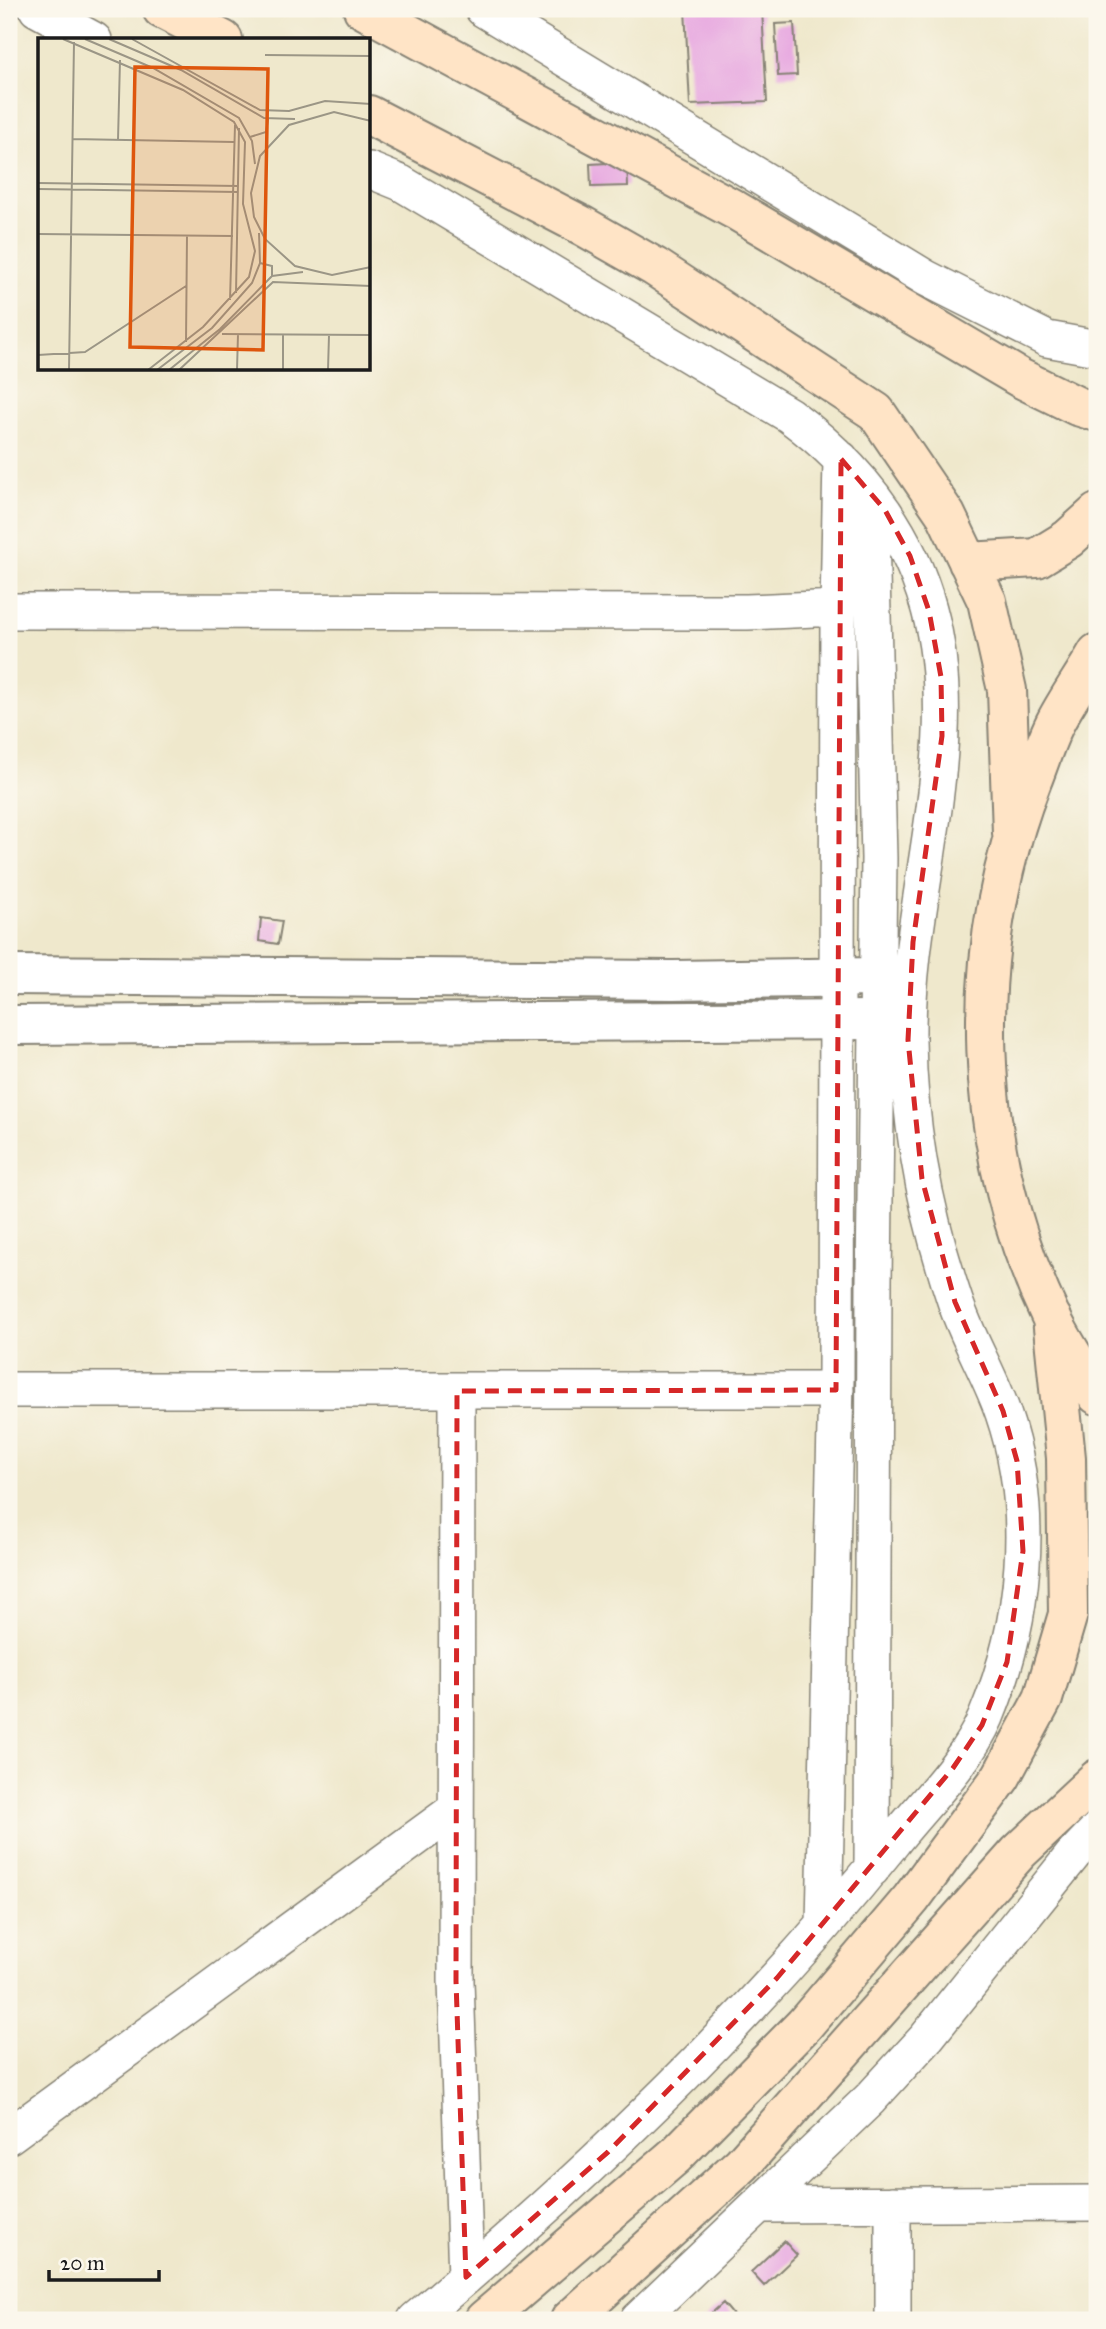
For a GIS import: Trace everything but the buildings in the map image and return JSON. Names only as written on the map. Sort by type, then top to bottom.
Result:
[{"type":"main road","points":[[162,9],[219,38]]},
{"type":"main road","points":[[363,9],[735,210],[1020,378],[1077,406],[1097,412]]},
{"type":"main road","points":[[371,116],[583,226],[655,267],[876,412],[946,515],[987,601],[1007,690],[1012,833]]},
{"type":"main road","points":[[968,562],[1037,558],[1068,539],[1095,518],[1097,513]]},
{"type":"main road","points":[[1097,653],[1055,723],[1012,833],[991,930],[985,1029],[993,1128],[1015,1226],[1052,1318],[1097,1395]]},
{"type":"main road","points":[[484,2320],[676,2155],[804,2025],[911,1899],[1001,1777],[1044,1699],[1083,1609],[1052,1318]]},
{"type":"main road","points":[[570,2320],[742,2164],[1018,1853],[1097,1779]]},
{"type":"street","points":[[37,9],[90,38]]},
{"type":"street","points":[[483,9],[926,278],[1047,339],[1097,348]]},
{"type":"street","points":[[371,171],[401,183],[789,415],[829,445],[885,510],[910,556],[929,611],[941,677],[942,736],[913,942],[908,1040],[922,1179],[955,1302],[1003,1411],[1017,1461],[1023,1551],[1019,1600],[1007,1662],[982,1725],[953,1768],[872,1868],[777,1978],[608,2152],[415,2320]]},
{"type":"street","points":[[824,1924],[836,1390],[836,978],[841,459]]},
{"type":"street","points":[[870,493],[879,844],[872,1868]]},
{"type":"street","points":[[9,611],[747,612],[838,608]]},
{"type":"street","points":[[9,975],[496,980],[878,977]]},
{"type":"street","points":[[9,1026],[877,1020]]},
{"type":"street","points":[[9,1390],[836,1390]]},
{"type":"street","points":[[457,1391],[456,1980],[466,2277]]},
{"type":"street","points":[[9,2136],[456,1809]]},
{"type":"street","points":[[639,2320],[870,2099],[927,2037],[1073,1855],[1097,1830]]},
{"type":"street","points":[[761,2206],[1097,2203]]},
{"type":"street","points":[[893,2204],[893,2320]]},
{"type":"highlighted area","points":[[841,459],[885,510],[910,556],[929,611],[941,677],[942,736],[913,942],[908,1040],[922,1179],[955,1302],[1003,1411],[1017,1461],[1023,1551],[1007,1662],[982,1725],[953,1768],[777,1978],[608,2152],[466,2277],[456,1981],[457,1391],[836,1390]]}]
